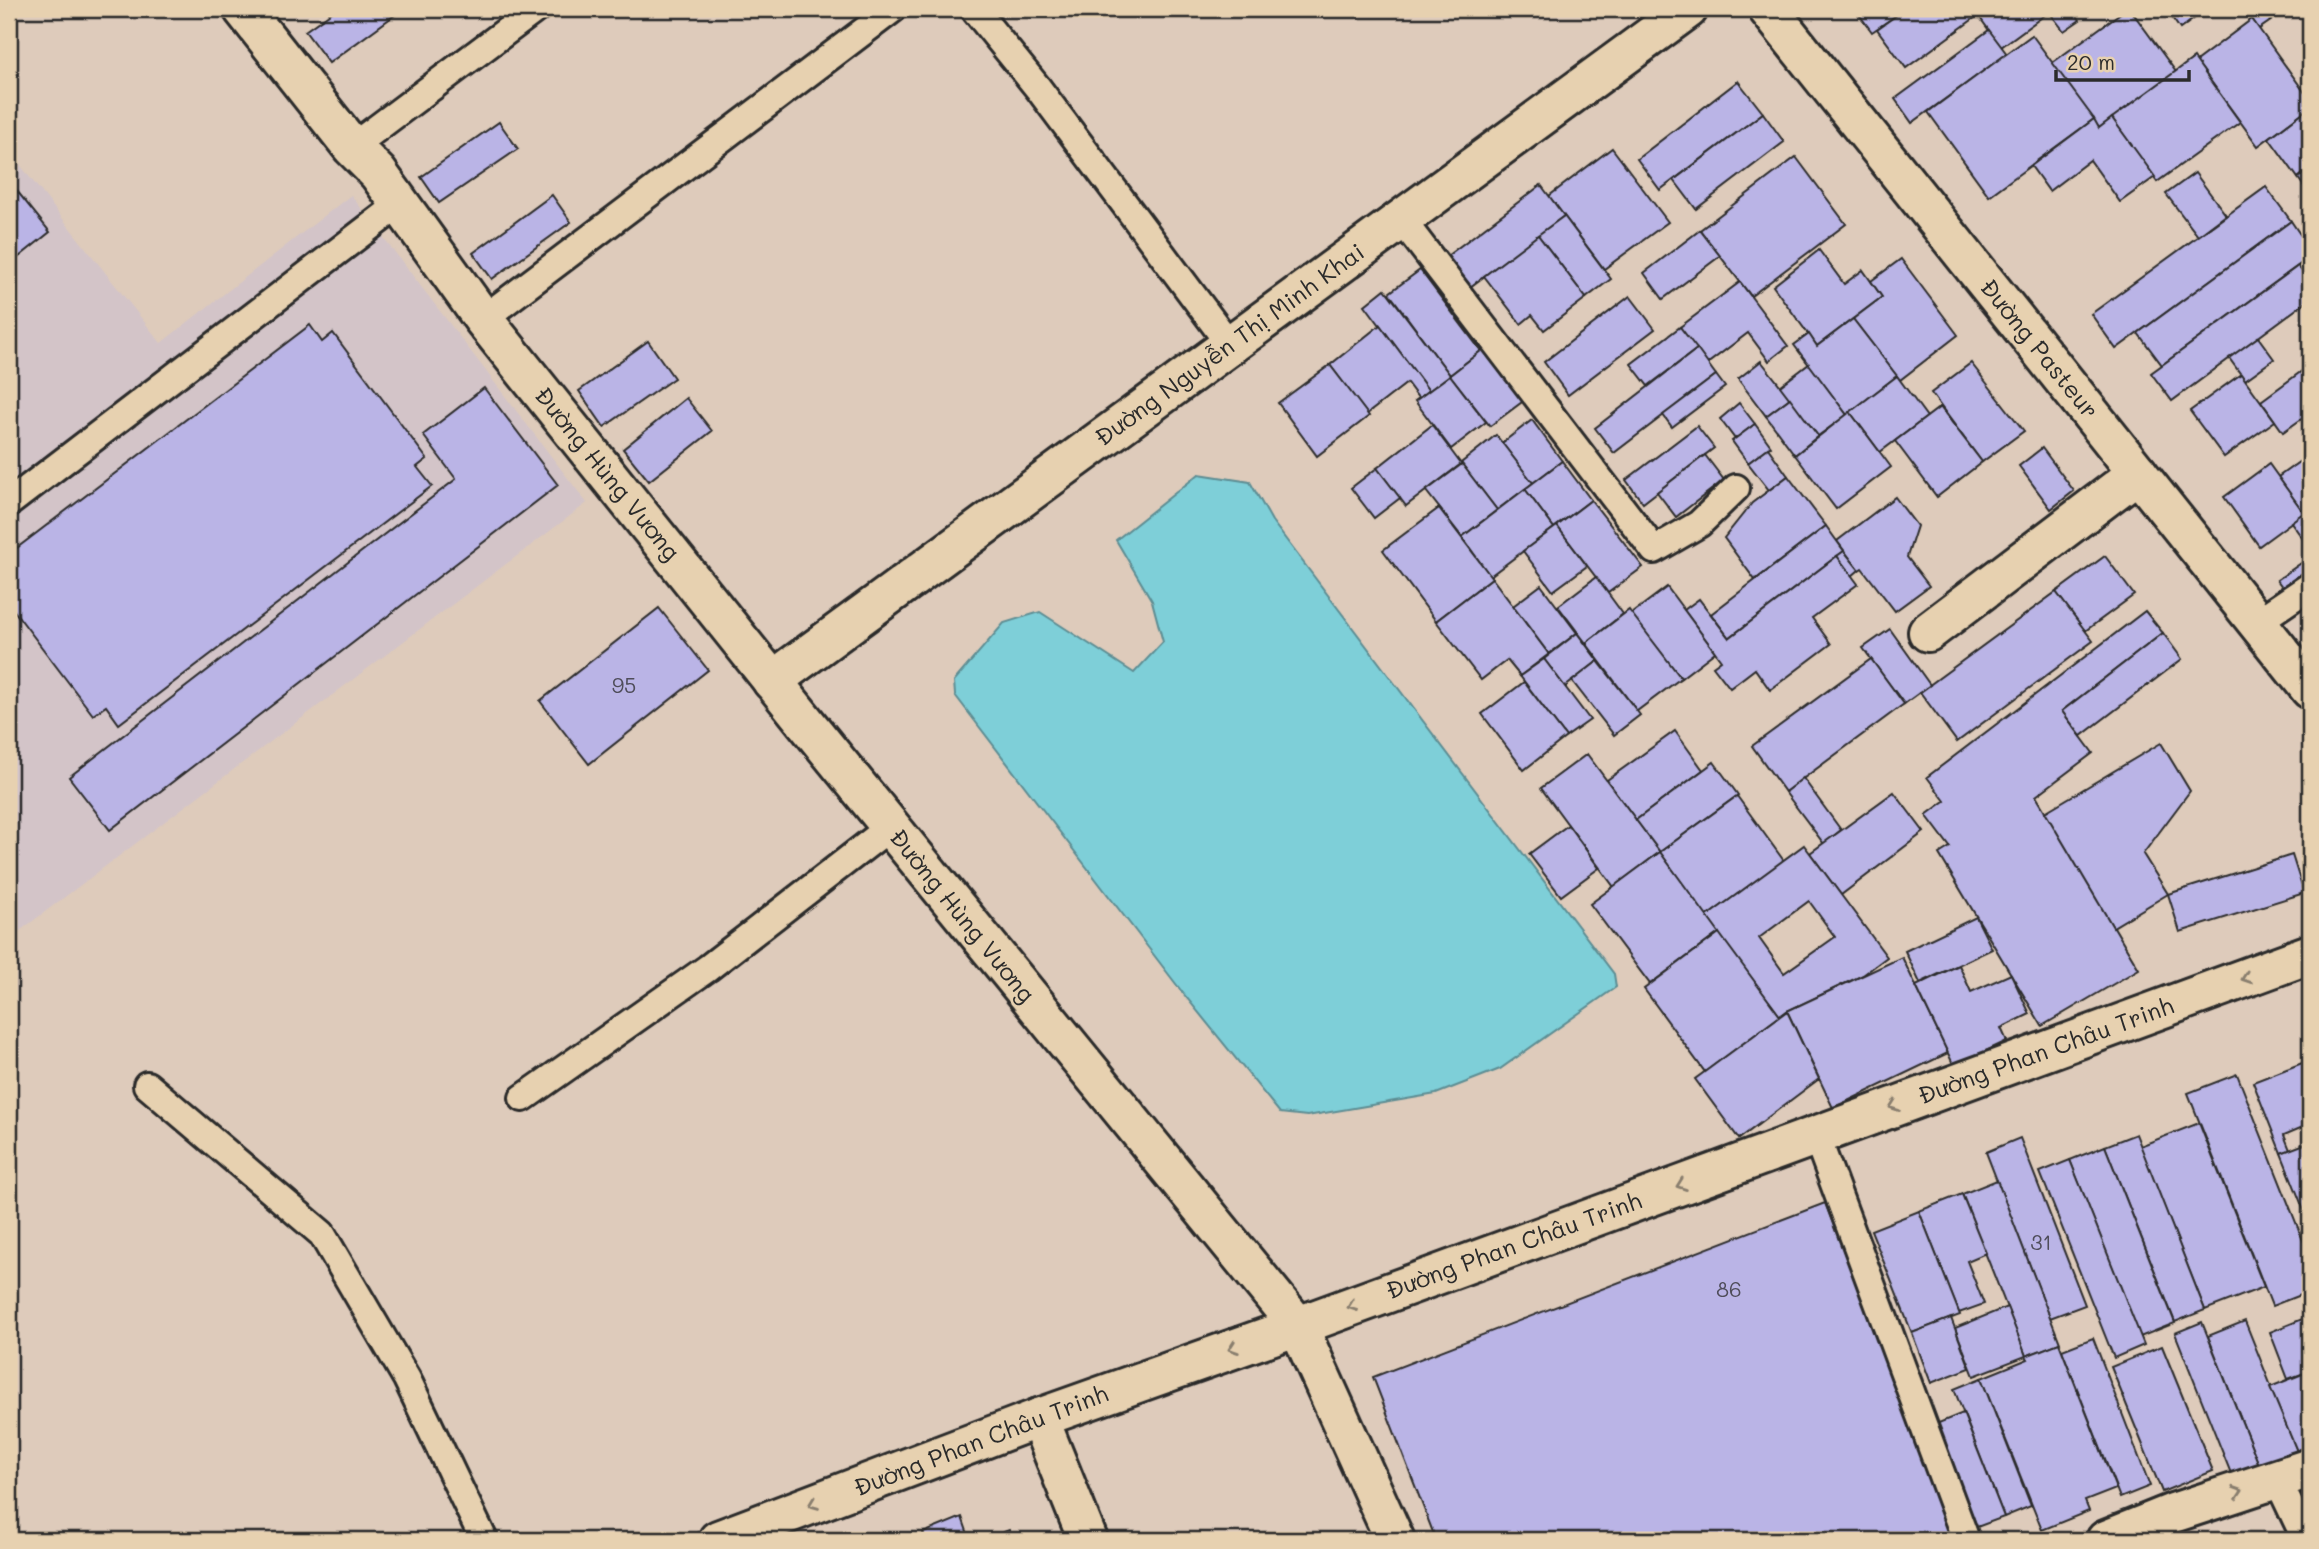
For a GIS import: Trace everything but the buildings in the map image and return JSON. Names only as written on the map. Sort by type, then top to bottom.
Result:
[{"type":"street","name":"Đường Hùng Vương","points":[[243,9],[352,147],[378,173],[483,319],[772,681],[1298,1326],[1395,1540]]},
{"type":"street","name":"Đường Nguyễn Thị Minh Khai","points":[[772,681],[1688,9]]},
{"type":"street","name":"Đường Pasteur","points":[[1768,9],[2310,689]]},
{"type":"street","points":[[1928,632],[2138,473]]},
{"type":"street","name":"Đường Phan Châu Trinh","points":[[718,1540],[1039,1418],[1298,1326],[2310,954]]},
{"type":"street","points":[[1039,1418],[1088,1540]]},
{"type":"street","points":[[2106,1540],[2173,1513],[2294,1474]]},
{"type":"lane","points":[[352,147],[536,9]]},
{"type":"lane","points":[[483,319],[893,9]]},
{"type":"lane","points":[[974,9],[1038,88],[1230,345]]},
{"type":"lane","points":[[9,503],[401,204]]},
{"type":"lane","points":[[1401,219],[1654,550],[1699,524],[1736,488]]},
{"type":"lane","points":[[2257,622],[2310,586]]},
{"type":"lane","points":[[523,1098],[708,968],[890,827]]},
{"type":"lane","points":[[147,1085],[323,1234],[407,1379],[484,1540]]},
{"type":"lane","points":[[1816,1135],[1966,1540]]},
{"type":"lane","points":[[2294,1474],[2306,1540]]},
{"type":"shaded area","points":[[9,151],[161,343],[351,195],[587,503],[9,939]]},
{"type":"water","points":[[1199,474],[1250,482],[1272,521],[1614,974],[1616,987],[1500,1069],[1436,1094],[1307,1116],[1280,1113],[1186,997],[955,695],[954,681],[1004,623],[1040,612],[1134,673],[1163,642],[1152,601],[1116,540]]}]
